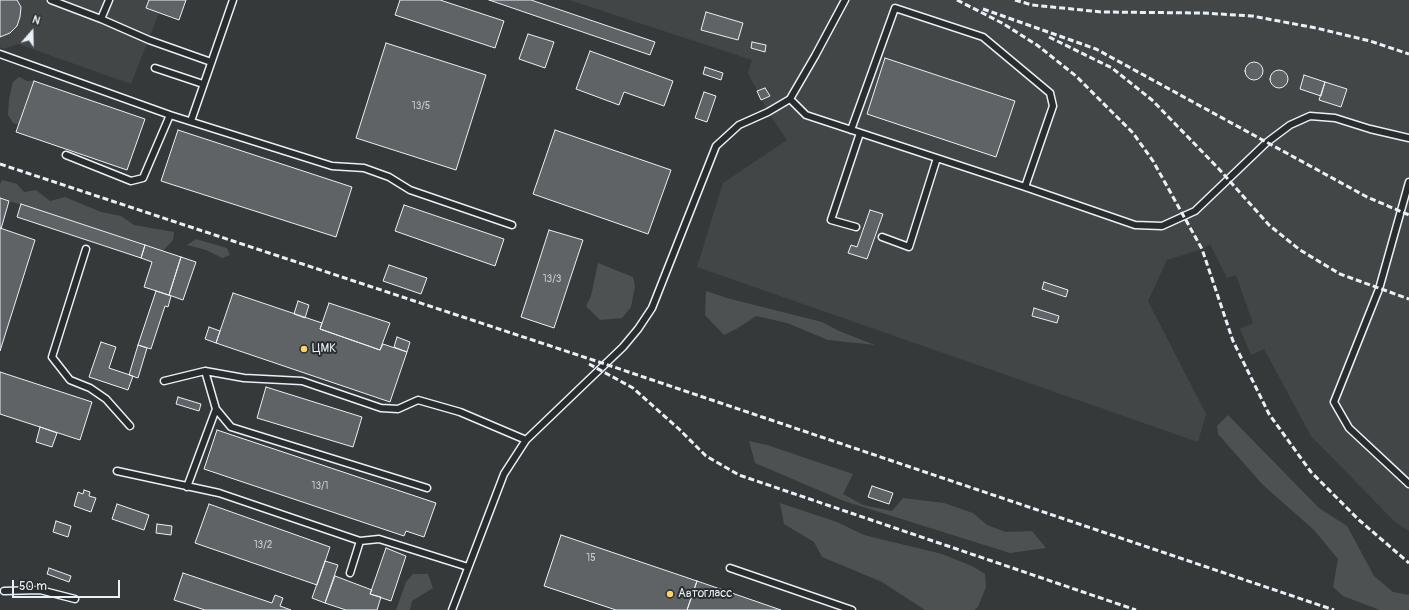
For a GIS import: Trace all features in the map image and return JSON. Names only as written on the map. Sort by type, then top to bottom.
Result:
[{"type":"lane","points":[[51,0],[101,19],[149,40],[211,62]]},
{"type":"lane","points":[[101,19],[109,0]]},
{"type":"lane","points":[[191,121],[232,0]]},
{"type":"lane","points":[[452,610],[504,474],[526,440],[623,347],[652,308],[716,146],[739,125],[768,112],[790,98],[815,56],[845,0]]},
{"type":"lane","points":[[851,130],[895,8],[983,37],[1050,93],[1053,106],[1025,187]]},
{"type":"lane","points":[[0,54],[170,115],[332,166],[364,168],[389,177],[410,190],[512,225]]},
{"type":"lane","points":[[155,68],[204,84]]},
{"type":"lane","points":[[790,98],[806,115],[1135,225],[1162,226],[1195,211],[1266,143],[1290,125],[1310,116],[1335,118],[1370,129],[1409,138]]},
{"type":"lane","points":[[66,155],[131,181],[143,178],[170,115]]},
{"type":"lane","points":[[856,227],[831,220],[860,133]]},
{"type":"lane","points":[[882,237],[909,246],[937,158]]},
{"type":"lane","points":[[1409,182],[1379,289],[1334,402],[1349,428],[1409,484]]},
{"type":"lane","points":[[86,249],[52,356],[70,380],[90,388],[106,398],[130,426]]},
{"type":"lane","points":[[164,381],[205,371],[244,378],[302,381],[382,408],[398,409],[418,400],[460,412],[526,440]]},
{"type":"lane","points":[[205,371],[216,409],[231,427],[427,488]]},
{"type":"lane","points":[[187,487],[216,409]]},
{"type":"lane","points":[[117,471],[219,493],[360,541],[379,539],[468,568]]},
{"type":"lane","points":[[350,573],[360,541]]},
{"type":"lane","points":[[730,568],[852,610]]},
{"type":"lane","points":[[4,591],[40,590],[75,599]]},
{"type":"shaded area","points":[[0,0],[186,0],[179,20],[159,13],[131,84],[18,44],[4,49],[0,47]]},
{"type":"shaded area","points":[[569,0],[1409,0],[1409,531],[1395,522],[1311,436],[1264,349],[1251,355],[1240,329],[1253,323],[1236,275],[1227,278],[1210,244],[1202,249],[1167,260],[1148,301],[1206,414],[1198,442],[697,267],[723,183],[787,140],[768,112],[748,73],[752,60]]},
{"type":"shaded area","points":[[19,77],[27,81],[34,81],[19,125],[13,123],[8,115],[9,99],[13,82]]},
{"type":"shaded area","points":[[2,180],[17,184],[24,192],[36,190],[50,201],[65,197],[101,212],[121,216],[134,225],[174,232],[173,240],[163,251],[0,198],[0,184]]},
{"type":"shaded area","points":[[196,239],[227,248],[230,255],[222,258],[206,250],[187,245]]},
{"type":"shaded area","points":[[598,263],[633,277],[635,286],[631,307],[622,318],[600,320],[586,306],[591,296]]},
{"type":"shaded area","points":[[706,291],[727,298],[822,322],[839,331],[875,345],[828,340],[787,323],[756,316],[724,335],[705,315]]},
{"type":"shaded area","points":[[1228,415],[1319,508],[1347,526],[1374,576],[1393,592],[1409,595],[1409,610],[1380,610],[1343,596],[1333,587],[1338,559],[1314,530],[1263,485],[1218,434],[1217,426]]},
{"type":"shaded area","points":[[749,441],[767,445],[853,474],[843,494],[863,505],[892,511],[903,498],[944,503],[973,513],[987,525],[1006,532],[1032,531],[1046,548],[1010,553],[844,501],[755,463]]},
{"type":"shaded area","points":[[780,503],[837,522],[864,535],[942,554],[972,566],[985,574],[986,587],[978,607],[974,610],[925,610],[882,582],[822,557],[814,542],[784,524]]},
{"type":"shaded area","points":[[413,574],[428,574],[433,588],[412,601],[410,610],[396,610],[406,582]]},
{"type":"building","points":[[0,0],[17,0],[21,7],[17,26],[10,33],[0,37]]},
{"type":"building","points":[[149,0],[186,0],[179,20],[146,8]]},
{"type":"building","points":[[400,0],[440,0],[504,21],[495,48],[395,15]]},
{"type":"building","points":[[489,0],[531,0],[655,42],[650,55]]},
{"type":"building","points":[[706,12],[743,23],[738,40],[701,30]]},
{"type":"building","points":[[528,34],[554,42],[545,68],[519,59]]},
{"type":"building","points":[[752,42],[766,45],[765,52],[751,48]]},
{"type":"building","points":[[386,43],[486,75],[456,170],[356,138]]},
{"type":"building","points":[[590,51],[673,81],[664,106],[624,92],[619,105],[576,89]]},
{"type":"building","points":[[885,58],[1015,101],[996,157],[867,114]]},
{"type":"building","points":[[1254,62],[1261,64],[1263,71],[1261,78],[1254,80],[1247,78],[1245,71],[1247,64]]},
{"type":"building","points":[[705,67],[723,73],[721,80],[703,74]]},
{"type":"building","points":[[1275,70],[1283,70],[1288,75],[1286,86],[1283,88],[1275,88],[1270,83],[1270,75]]},
{"type":"building","points":[[1304,75],[1325,82],[1321,96],[1300,89]]},
{"type":"building","points":[[34,81],[145,119],[127,170],[16,132]]},
{"type":"building","points":[[1325,82],[1347,89],[1341,107],[1319,100]]},
{"type":"building","points":[[765,88],[770,96],[761,100],[757,91]]},
{"type":"building","points":[[704,92],[716,96],[707,122],[695,118]]},
{"type":"building","points":[[178,130],[352,187],[336,237],[161,181]]},
{"type":"building","points":[[555,130],[671,170],[648,234],[533,194]]},
{"type":"building","points":[[0,198],[9,201],[1,229],[0,228]]},
{"type":"building","points":[[21,204],[145,245],[141,258],[17,217]]},
{"type":"building","points":[[404,205],[504,239],[495,266],[395,231]]},
{"type":"building","points":[[870,210],[883,214],[867,259],[848,253],[851,245],[857,247]]},
{"type":"building","points":[[0,228],[35,240],[0,351]]},
{"type":"building","points":[[549,230],[583,240],[554,328],[521,317]]},
{"type":"building","points":[[145,245],[181,257],[169,295],[144,287],[152,262],[141,258]]},
{"type":"building","points":[[181,257],[196,262],[183,300],[169,295]]},
{"type":"building","points":[[389,265],[427,278],[421,294],[383,281]]},
{"type":"building","points":[[1044,282],[1068,290],[1066,297],[1042,289]]},
{"type":"building","points":[[156,291],[171,296],[168,307],[165,306],[151,349],[138,345]]},
{"type":"building","name":"ЦМК","points":[[233,293],[322,323],[320,329],[380,350],[383,344],[407,352],[390,402],[216,343]]},
{"type":"building","points":[[298,301],[309,305],[305,318],[294,314]]},
{"type":"building","points":[[329,303],[390,323],[380,350],[320,329]]},
{"type":"building","points":[[1034,308],[1059,316],[1057,323],[1032,316]]},
{"type":"building","points":[[209,327],[220,331],[216,343],[205,339]]},
{"type":"building","points":[[397,337],[410,342],[407,352],[394,347]]},
{"type":"building","points":[[101,342],[116,347],[109,368],[133,376],[128,390],[89,377]]},
{"type":"building","points":[[138,345],[147,348],[138,378],[129,375]]},
{"type":"building","points":[[0,372],[92,402],[80,440],[0,414]]},
{"type":"building","points":[[266,387],[362,417],[353,447],[257,418]]},
{"type":"building","points":[[178,397],[201,404],[199,411],[176,404]]},
{"type":"building","points":[[40,427],[57,433],[52,447],[36,442]]},
{"type":"building","points":[[217,430],[436,503],[424,537],[406,531],[404,536],[204,469]]},
{"type":"building","points":[[872,486],[893,493],[889,504],[868,497]]},
{"type":"building","points":[[84,490],[90,492],[89,496],[96,498],[91,512],[74,506],[78,492],[83,494]]},
{"type":"building","points":[[117,504],[149,515],[144,530],[112,519]]},
{"type":"building","points":[[209,504],[330,547],[317,585],[195,543]]},
{"type":"building","points":[[56,521],[71,526],[68,537],[53,532]]},
{"type":"building","points":[[157,524],[172,526],[171,535],[156,533]]},
{"type":"building","points":[[561,535],[697,581],[687,610],[616,610],[544,586]]},
{"type":"building","points":[[386,548],[406,556],[391,601],[370,594]]},
{"type":"building","points":[[325,561],[338,565],[325,603],[312,598]]},
{"type":"building","points":[[49,568],[71,576],[69,582],[47,574]]},
{"type":"building","points":[[183,573],[272,603],[275,595],[283,598],[280,606],[291,610],[205,610],[174,600]]},
{"type":"building","points":[[335,576],[372,590],[370,594],[381,597],[377,610],[346,610],[325,603]]},
{"type":"building","points":[[697,581],[781,610],[687,610]]},
{"type":"railway","points":[[957,0],[1002,23],[1037,45],[1076,76],[1133,133],[1153,161],[1202,249],[1233,341],[1269,414],[1311,472],[1359,520],[1409,563]]},
{"type":"railway","points":[[1015,0],[1032,5],[1102,12],[1203,13],[1252,16],[1316,28],[1370,41],[1409,54]]},
{"type":"railway","points":[[983,9],[1096,49],[1367,197],[1409,215]]},
{"type":"railway","points":[[1049,37],[1112,68],[1152,100],[1218,168],[1269,225],[1300,250],[1340,274],[1409,299]]},
{"type":"railway","points":[[0,164],[605,364],[1334,610]]},
{"type":"railway","points":[[589,364],[633,388],[679,429],[706,456],[739,475],[1136,610]]},
{"type":"place","name":"ЦМК","points":[[304,349]]},
{"type":"place","name":"Автогласс","points":[[670,594]]}]
